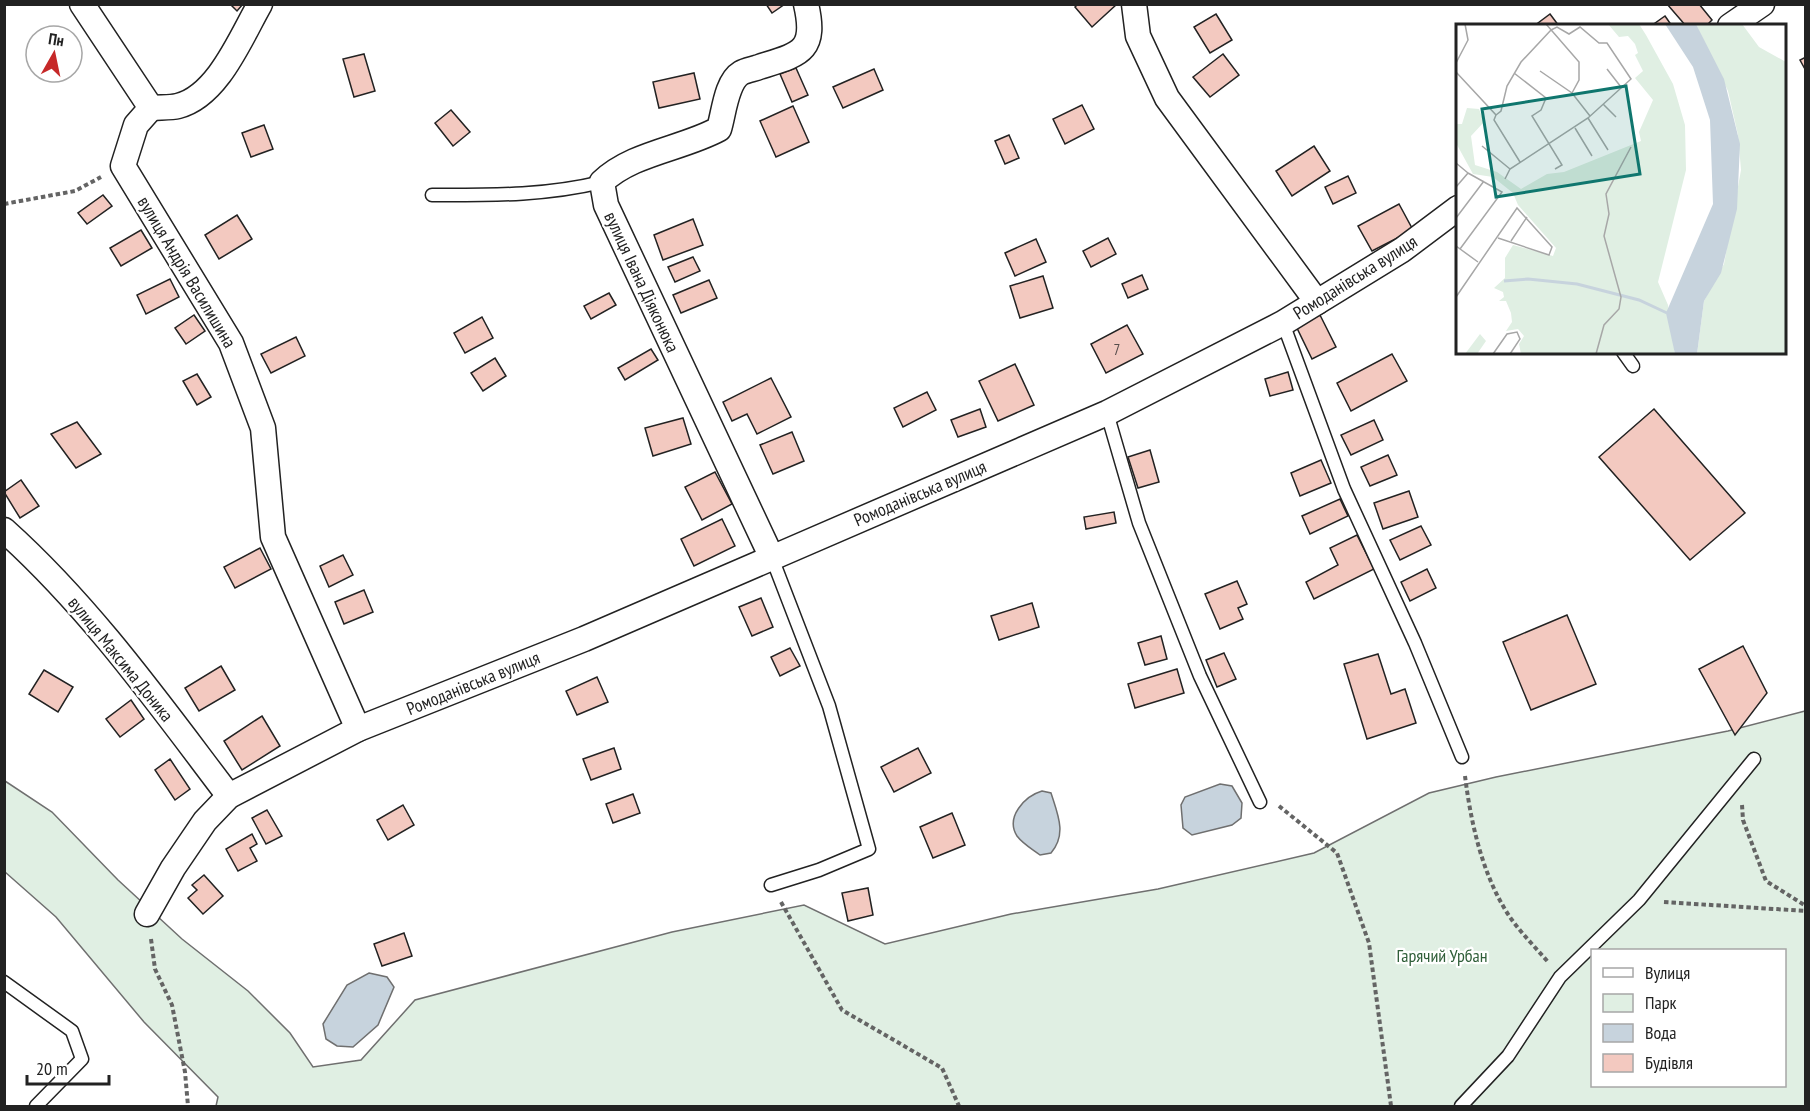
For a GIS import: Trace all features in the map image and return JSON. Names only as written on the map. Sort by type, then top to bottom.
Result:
[{"type":"street","points":[[82,4],[151,108]]},
{"type":"street","points":[[123,166],[136,125],[151,108],[178,106],[205,93],[229,60],[260,4]]},
{"type":"street","points":[[602,182],[614,170],[703,138],[719,129],[732,83],[741,73],[793,56],[807,44],[812,29],[806,4]]},
{"type":"street","points":[[1134,4],[1138,36],[1167,98],[1317,302]]},
{"type":"street","points":[[1733,24],[1757,6]]},
{"type":"street","name":"вулиця Андрія Василишина","points":[[123,166],[231,343],[263,428],[273,537],[358,729]]},
{"type":"street","name":"вулиця Івана Діяконюка","points":[[602,182],[606,205],[772,558]]},
{"type":"street","name":"Ромоданівська вулиця","points":[[147,914],[173,868],[205,821],[229,796],[358,729],[584,639],[1107,413],[1283,322],[1402,250],[1456,210]]},
{"type":"street","name":"вулиця Максима Доника","points":[[4,530],[47,568],[116,648],[229,796]]},
{"type":"lane","points":[[432,195],[522,196],[602,182]]},
{"type":"lane","points":[[1283,322],[1344,489],[1415,643],[1462,758]]},
{"type":"lane","points":[[1624,354],[1633,366]]},
{"type":"lane","points":[[1107,413],[1139,523],[1200,676],[1260,802]]},
{"type":"lane","points":[[771,885],[819,870],[869,849],[829,706],[772,558]]},
{"type":"lane","points":[[1461,1107],[1508,1056],[1560,977],[1639,900],[1754,759]]},
{"type":"lane","points":[[4,982],[72,1031],[82,1059],[36,1107]]},
{"type":"path","points":[[4,204],[75,190],[123,166]]},
{"type":"path","points":[[1462,758],[1470,820],[1485,866],[1511,918],[1560,977]]},
{"type":"path","points":[[1741,774],[1743,820],[1766,881],[1806,909]]},
{"type":"path","points":[[1260,802],[1282,807],[1336,853],[1369,943],[1391,1107]]},
{"type":"path","points":[[771,885],[842,1010],[942,1068],[959,1107]]},
{"type":"path","points":[[1639,900],[1806,909]]},
{"type":"path","points":[[147,914],[155,969],[172,1005],[185,1072],[188,1107]]},
{"type":"green space","name":"Гарячий Урбан","points":[[1805,711],[1805,1106],[216,1106],[218,1097],[144,1022],[56,917],[5,872],[5,781],[52,812],[118,880],[182,939],[248,991],[290,1033],[313,1067],[361,1060],[415,1000],[672,932],[804,905],[885,944],[1011,914],[1158,889],[1314,853],[1429,793],[1496,777],[1728,731]]},
{"type":"water","points":[[1220,784],[1232,786],[1242,803],[1241,818],[1232,825],[1192,835],[1183,828],[1181,805],[1185,797]]},
{"type":"water","points":[[1042,791],[1051,793],[1060,831],[1059,839],[1051,853],[1040,855],[1017,836],[1013,822],[1023,802]]},
{"type":"water","points":[[369,973],[387,977],[394,987],[378,1025],[353,1047],[337,1046],[326,1039],[323,1024],[347,985]]},
{"type":"building","points":[[230,4],[243,4],[237,11]]},
{"type":"building","points":[[766,4],[785,4],[772,13]]},
{"type":"building","points":[[1078,4],[1117,4],[1092,27],[1075,7]]},
{"type":"building","points":[[1667,4],[1699,4],[1712,20],[1708,24],[1684,24]]},
{"type":"building","points":[[1216,14],[1232,40],[1210,53],[1194,27]]},
{"type":"building","points":[[1550,14],[1558,24],[1537,24]]},
{"type":"building","points":[[1665,16],[1671,24],[1654,24]]},
{"type":"building","points":[[364,54],[375,91],[354,97],[343,59]]},
{"type":"building","points":[[1223,54],[1239,75],[1210,97],[1193,77]]},
{"type":"building","points":[[1806,57],[1806,71],[1800,60]]},
{"type":"building","points":[[796,68],[808,95],[792,102],[780,74]]},
{"type":"building","points":[[874,69],[883,90],[843,108],[833,87]]},
{"type":"building","points":[[694,73],[700,99],[659,108],[653,82]]},
{"type":"building","points":[[1082,105],[1094,129],[1065,144],[1053,119]]},
{"type":"building","points":[[793,106],[809,142],[776,157],[760,121]]},
{"type":"building","points":[[451,110],[470,132],[453,146],[435,123]]},
{"type":"building","points":[[264,125],[273,149],[251,157],[242,133]]},
{"type":"building","points":[[1009,135],[1019,158],[1005,164],[995,141]]},
{"type":"building","points":[[1314,146],[1330,171],[1292,196],[1276,171]]},
{"type":"building","points":[[1348,176],[1356,193],[1333,204],[1325,187]]},
{"type":"building","points":[[103,195],[112,206],[87,224],[78,213]]},
{"type":"building","points":[[1399,204],[1413,230],[1372,251],[1358,226]]},
{"type":"building","points":[[237,215],[252,239],[219,259],[205,235]]},
{"type":"building","points":[[693,219],[703,245],[663,260],[654,235]]},
{"type":"building","points":[[141,230],[152,248],[121,266],[110,248]]},
{"type":"building","points":[[1108,238],[1116,254],[1091,267],[1083,251]]},
{"type":"building","points":[[1036,239],[1046,262],[1015,276],[1005,253]]},
{"type":"building","points":[[693,257],[700,271],[675,282],[668,267]]},
{"type":"building","points":[[1142,275],[1148,289],[1128,298],[1122,284]]},
{"type":"building","points":[[1043,276],[1053,308],[1020,318],[1010,286]]},
{"type":"building","points":[[170,279],[179,297],[146,314],[137,295]]},
{"type":"building","points":[[709,280],[717,298],[681,313],[673,295]]},
{"type":"building","points":[[609,293],[616,305],[591,319],[584,306]]},
{"type":"building","points":[[194,315],[205,331],[186,344],[175,328]]},
{"type":"building","points":[[1320,315],[1336,347],[1312,359],[1296,326]]},
{"type":"building","points":[[482,317],[493,338],[465,353],[454,333]]},
{"type":"building","points":[[1127,325],[1143,354],[1106,373],[1091,344]]},
{"type":"building","points":[[296,337],[305,356],[271,373],[261,354]]},
{"type":"building","points":[[651,349],[658,360],[625,380],[618,368]]},
{"type":"building","points":[[1392,354],[1407,381],[1351,411],[1337,383]]},
{"type":"building","points":[[495,358],[506,376],[483,391],[471,373]]},
{"type":"building","points":[[1015,364],[1034,405],[998,421],[979,381]]},
{"type":"building","points":[[1288,372],[1293,390],[1270,396],[1265,379]]},
{"type":"building","points":[[197,374],[211,397],[197,405],[183,381]]},
{"type":"building","points":[[771,378],[791,417],[757,434],[747,414],[732,421],[723,402]]},
{"type":"building","points":[[927,392],[936,410],[903,427],[894,408]]},
{"type":"building","points":[[980,409],[986,427],[958,437],[951,420]]},
{"type":"building","points":[[1654,409],[1745,513],[1690,560],[1599,457]]},
{"type":"building","points":[[683,418],[691,444],[653,456],[645,428]]},
{"type":"building","points":[[1374,420],[1383,440],[1351,455],[1341,435]]},
{"type":"building","points":[[77,422],[101,454],[76,468],[51,434]]},
{"type":"building","points":[[792,432],[804,461],[773,474],[760,445]]},
{"type":"building","points":[[1150,450],[1159,482],[1138,488],[1128,457]]},
{"type":"building","points":[[1388,455],[1397,475],[1370,486],[1361,467]]},
{"type":"building","points":[[1321,460],[1331,483],[1300,496],[1291,473]]},
{"type":"building","points":[[715,472],[732,504],[702,520],[685,487]]},
{"type":"building","points":[[21,480],[39,506],[20,518],[4,492]]},
{"type":"building","points":[[1409,491],[1418,517],[1383,529],[1374,503]]},
{"type":"building","points":[[1340,499],[1348,516],[1310,534],[1302,516]]},
{"type":"building","points":[[1114,512],[1116,523],[1086,529],[1084,517]]},
{"type":"building","points":[[722,519],[735,546],[694,566],[681,539]]},
{"type":"building","points":[[1421,526],[1431,545],[1400,560],[1390,540]]},
{"type":"building","points":[[1357,535],[1374,569],[1314,599],[1306,582],[1338,565],[1330,548]]},
{"type":"building","points":[[260,548],[271,569],[235,588],[224,567]]},
{"type":"building","points":[[343,555],[353,575],[329,587],[320,566]]},
{"type":"building","points":[[1427,569],[1436,588],[1410,601],[1401,582]]},
{"type":"building","points":[[1237,581],[1247,604],[1238,608],[1243,619],[1220,629],[1205,594]]},
{"type":"building","points":[[364,590],[373,612],[344,624],[335,602]]},
{"type":"building","points":[[761,598],[773,627],[752,636],[739,607]]},
{"type":"building","points":[[1032,603],[1039,627],[999,640],[991,616]]},
{"type":"building","points":[[1567,615],[1596,684],[1531,710],[1503,642]]},
{"type":"building","points":[[1161,636],[1167,659],[1145,665],[1138,643]]},
{"type":"building","points":[[1743,646],[1767,693],[1735,735],[1699,669]]},
{"type":"building","points":[[790,648],[800,666],[780,676],[771,657]]},
{"type":"building","points":[[1224,653],[1236,679],[1217,687],[1206,660]]},
{"type":"building","points":[[1378,654],[1391,694],[1405,689],[1416,723],[1367,739],[1344,664]]},
{"type":"building","points":[[221,666],[235,690],[199,711],[185,688]]},
{"type":"building","points":[[1177,669],[1184,693],[1135,708],[1128,684]]},
{"type":"building","points":[[44,670],[73,687],[58,712],[29,694]]},
{"type":"building","points":[[597,677],[608,702],[577,715],[566,691]]},
{"type":"building","points":[[131,700],[144,719],[120,737],[106,719]]},
{"type":"building","points":[[262,716],[280,746],[242,770],[224,741]]},
{"type":"building","points":[[614,748],[621,769],[591,780],[583,759]]},
{"type":"building","points":[[918,748],[931,773],[894,792],[881,767]]},
{"type":"building","points":[[170,759],[190,789],[175,800],[155,770]]},
{"type":"building","points":[[633,794],[640,813],[613,823],[606,804]]},
{"type":"building","points":[[403,805],[414,825],[388,840],[377,820]]},
{"type":"building","points":[[267,810],[282,836],[266,844],[252,818]]},
{"type":"building","points":[[952,813],[965,845],[933,858],[920,827]]},
{"type":"building","points":[[252,834],[257,844],[250,848],[257,861],[238,871],[226,849]]},
{"type":"building","points":[[204,875],[223,896],[203,914],[188,898],[197,890],[192,885]]},
{"type":"building","points":[[868,888],[873,915],[848,921],[842,893]]},
{"type":"building","points":[[404,933],[412,956],[382,966],[374,944]]}]
